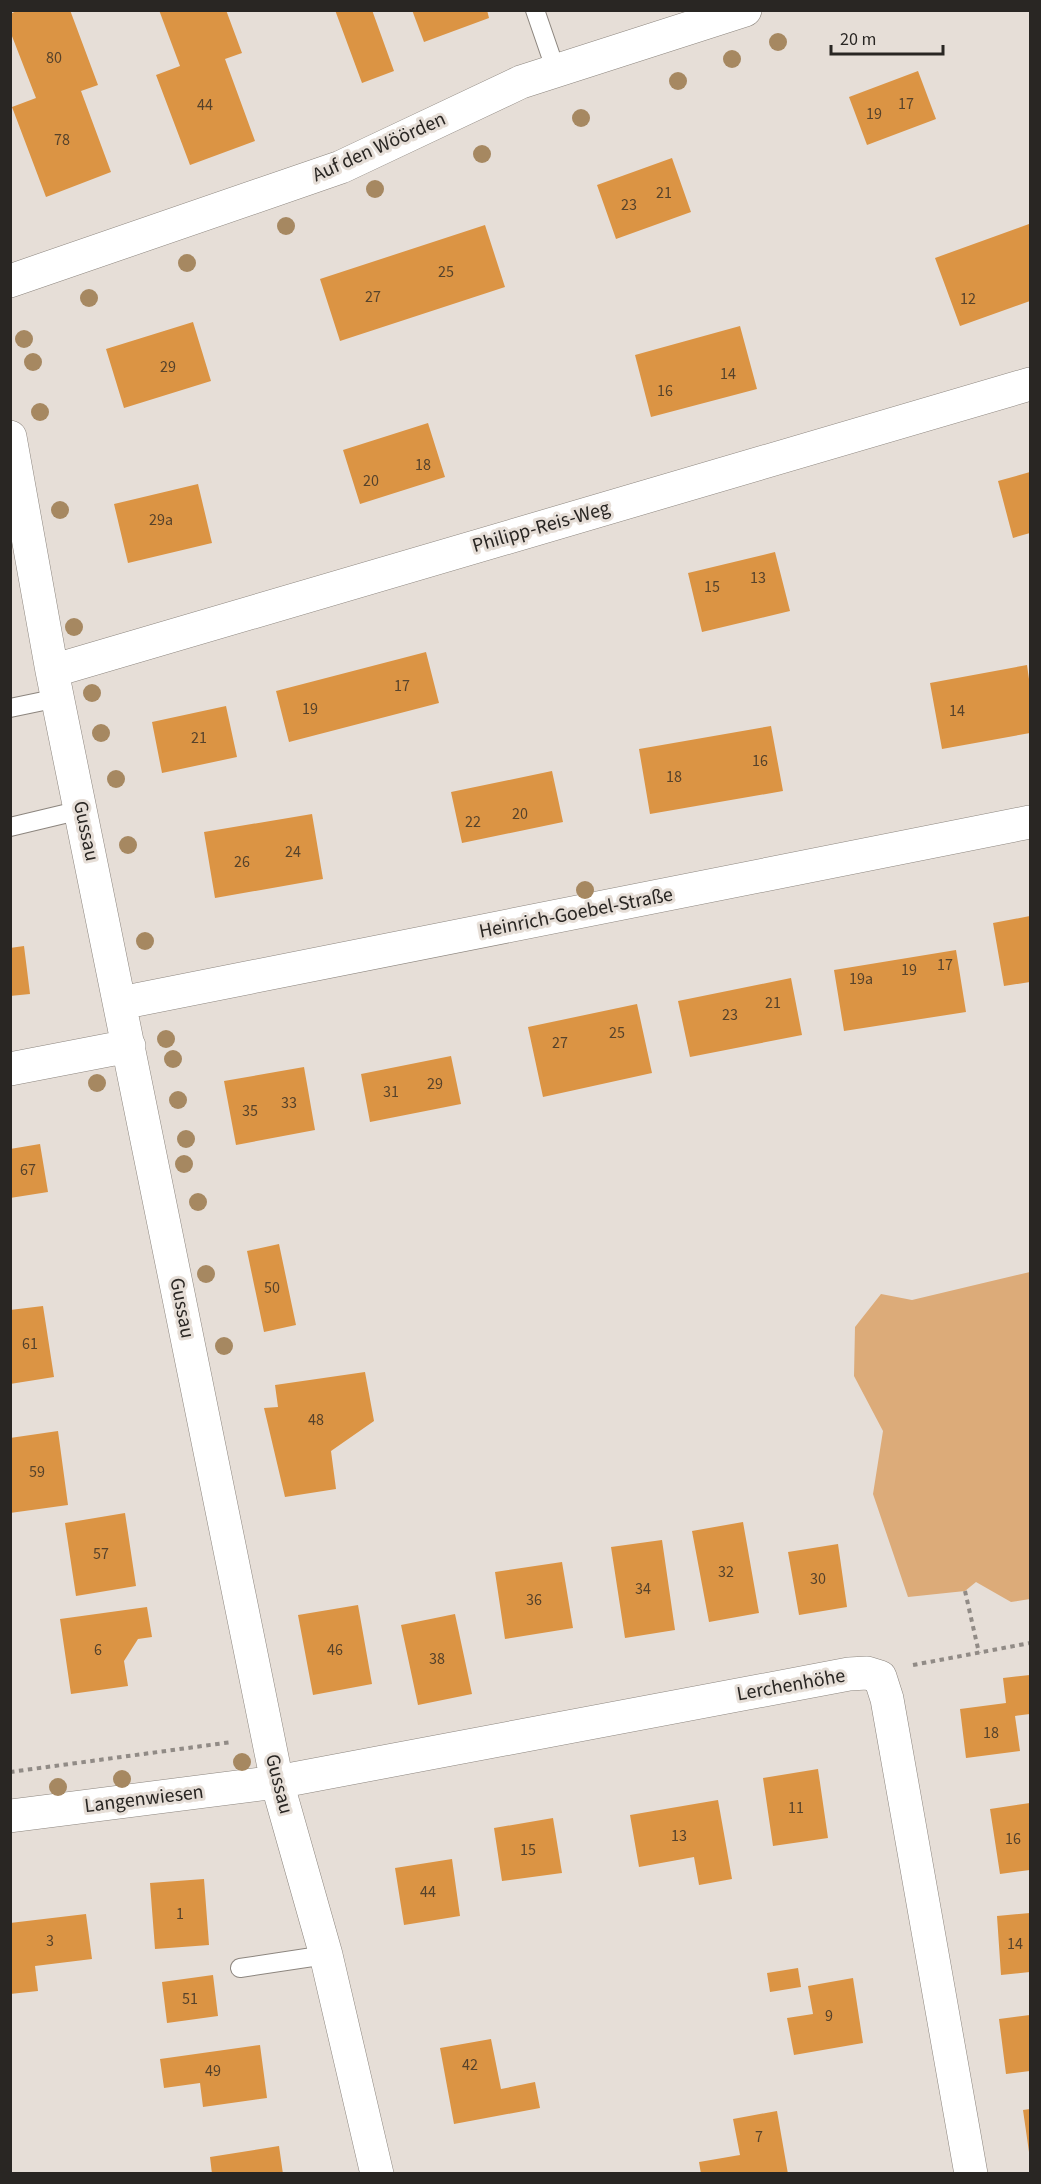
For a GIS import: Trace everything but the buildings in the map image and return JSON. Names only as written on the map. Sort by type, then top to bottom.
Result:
[{"type":"street","name":"Auf den Wöörden","points":[[10,281],[341,168],[521,82],[745,10]]},
{"type":"street","name":"Philipp-Reis-Weg","points":[[55,685],[1030,384]]},
{"type":"street","name":"Gussau","points":[[10,437],[55,685],[277,1782],[326,1955],[376,2174]]},
{"type":"street","name":"Heinrich-Goebel-Straße","points":[[121,1003],[1030,822]]},
{"type":"street","points":[[10,1069],[129,1046]]},
{"type":"street","name":"Lerchenhöhe","points":[[277,1782],[849,1674],[867,1673],[880,1677]]},
{"type":"street","points":[[880,1677],[886,1699],[971,2174]]},
{"type":"street","name":"Langenwiesen","points":[[10,1816],[277,1782]]},
{"type":"lane","points":[[535,10],[556,71]]},
{"type":"lane","points":[[10,708],[55,685]]},
{"type":"lane","points":[[10,827],[81,810]]},
{"type":"lane","points":[[240,1968],[326,1955]]},
{"type":"path","points":[[965,1591],[979,1653]]},
{"type":"path","points":[[880,1677],[906,1666],[1030,1643]]},
{"type":"path","points":[[10,1772],[268,1737]]},
{"type":"shaded area","points":[[1030,1272],[1030,1599],[1011,1602],[976,1582],[965,1591],[908,1597],[873,1494],[883,1431],[854,1376],[855,1327],[881,1294],[912,1300]]}]
